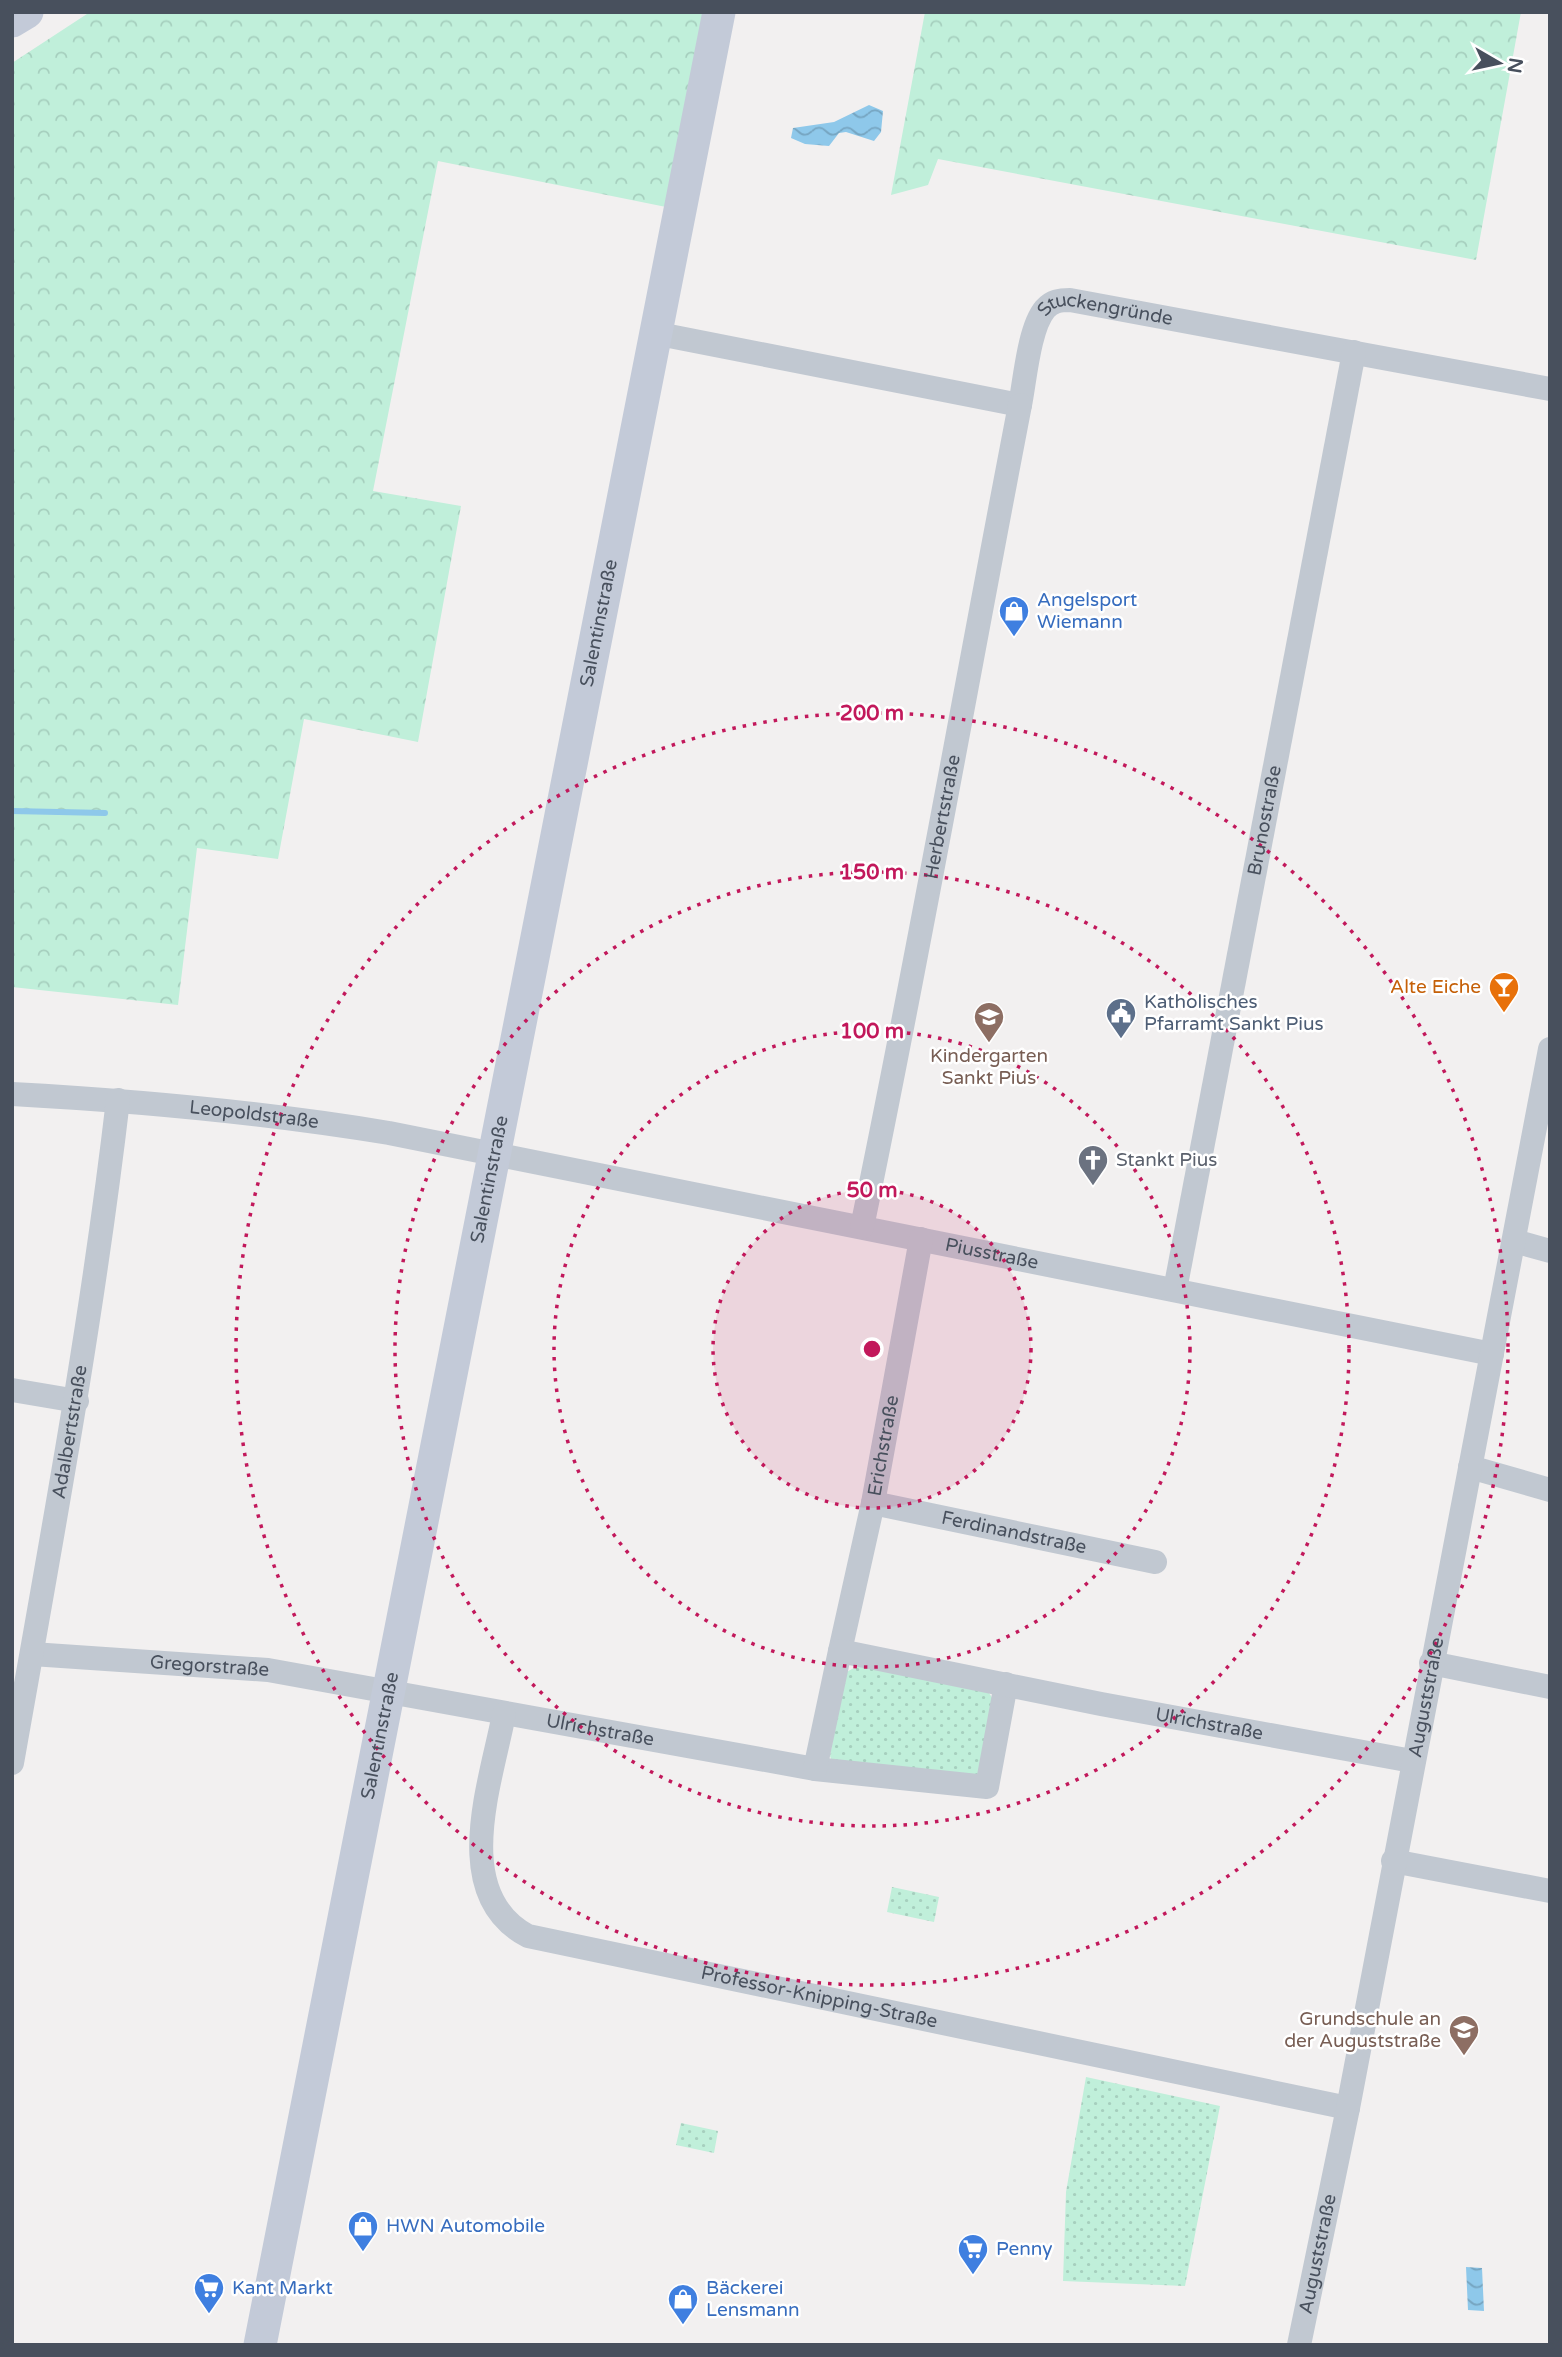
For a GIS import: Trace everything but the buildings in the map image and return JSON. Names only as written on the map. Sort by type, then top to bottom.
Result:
[{"type":"street","points":[[12,22],[27,12]]},
{"type":"street","name":"Salentinstraße","points":[[260,2345],[719,12]]},
{"type":"street","name":"Stuckengründe","points":[[1020,405],[1037,323],[1045,309],[1056,301],[1070,300],[1550,389]]},
{"type":"street","points":[[654,333],[1020,405]]},
{"type":"street","name":"Brunostraße","points":[[1175,1290],[1354,352]]},
{"type":"street","name":"Herbertstraße","points":[[862,1227],[938,854],[970,666],[1020,405]]},
{"type":"street","name":"Auguststraße","points":[[1299,2345],[1348,2108],[1412,1761],[1550,1049]]},
{"type":"street","name":"Leopoldstraße","points":[[12,1094],[118,1100],[269,1114],[493,1153]]},
{"type":"street","name":"Adalbertstraße","points":[[13,1752],[77,1401],[101,1242],[118,1100]]},
{"type":"street","name":"Piusstraße","points":[[493,1153],[1492,1354]]},
{"type":"street","name":"Erichstraße","points":[[840,1651],[873,1503],[921,1239]]},
{"type":"street","points":[[1514,1241],[1550,1251]]},
{"type":"street","points":[[12,1390],[77,1401]]},
{"type":"street","points":[[1470,1467],[1550,1490]]},
{"type":"street","name":"Ferdinandstraße","points":[[873,1503],[1155,1562]]},
{"type":"street","points":[[815,1769],[840,1651]]},
{"type":"street","name":"Ulrichstraße","points":[[840,1651],[1412,1761]]},
{"type":"street","name":"Gregorstraße","points":[[32,1654],[268,1670],[386,1694]]},
{"type":"street","points":[[1431,1663],[1550,1686]]},
{"type":"street","name":"Ulrichstraße","points":[[386,1694],[815,1769],[987,1787],[1006,1684]]},
{"type":"street","name":"Professor-Knipping-Straße","points":[[505,1714],[484,1821],[484,1885],[494,1908],[512,1927],[528,1936],[1348,2108]]},
{"type":"street","points":[[1393,1861],[1550,1891]]},
{"type":"green space","points":[[90,12],[711,12],[671,208],[438,161],[373,491],[461,506],[418,742],[304,719],[278,859],[197,848],[178,1005],[12,987],[12,63]]},
{"type":"green space","points":[[925,12],[1521,12],[1476,260],[938,159],[928,185],[891,195]]},
{"type":"green space","points":[[859,1665],[989,1693],[993,1699],[979,1773],[974,1776],[832,1761],[830,1756],[845,1673]]},
{"type":"green space","points":[[892,1887],[939,1897],[934,1922],[887,1912]]},
{"type":"green space","points":[[1086,2077],[1220,2106],[1185,2286],[1063,2281],[1066,2192]]},
{"type":"green space","points":[[681,2123],[718,2131],[714,2153],[676,2145]]},
{"type":"water","points":[[869,105],[883,111],[881,132],[874,141],[846,132],[839,133],[829,146],[805,144],[791,138],[793,128],[834,122]]},
{"type":"water","points":[[1466,2267],[1482,2268],[1484,2311],[1468,2310]]},
{"type":"waterway","points":[[12,811],[105,813]]},
{"type":"place","name":"Angelsport Wiemann","points":[[1014,638]]},
{"type":"place","name":"Alte Eiche","points":[[1504,1014]]},
{"type":"place","name":"Katholisches Pfarramt Sankt Pius","points":[[1121,1040]]},
{"type":"place","name":"Kindergarten Sankt Pius","points":[[989,1044]]},
{"type":"place","name":"Stankt Pius","points":[[1093,1187]]},
{"type":"place","name":"Grundschule an der Auguststraße","points":[[1464,2057]]},
{"type":"place","name":"HWN Automobile","points":[[363,2253]]},
{"type":"place","name":"Penny","points":[[973,2276]]},
{"type":"place","name":"Kant Markt","points":[[209,2315]]},
{"type":"place","name":"Bäckerei Lensmann","points":[[683,2326]]}]
